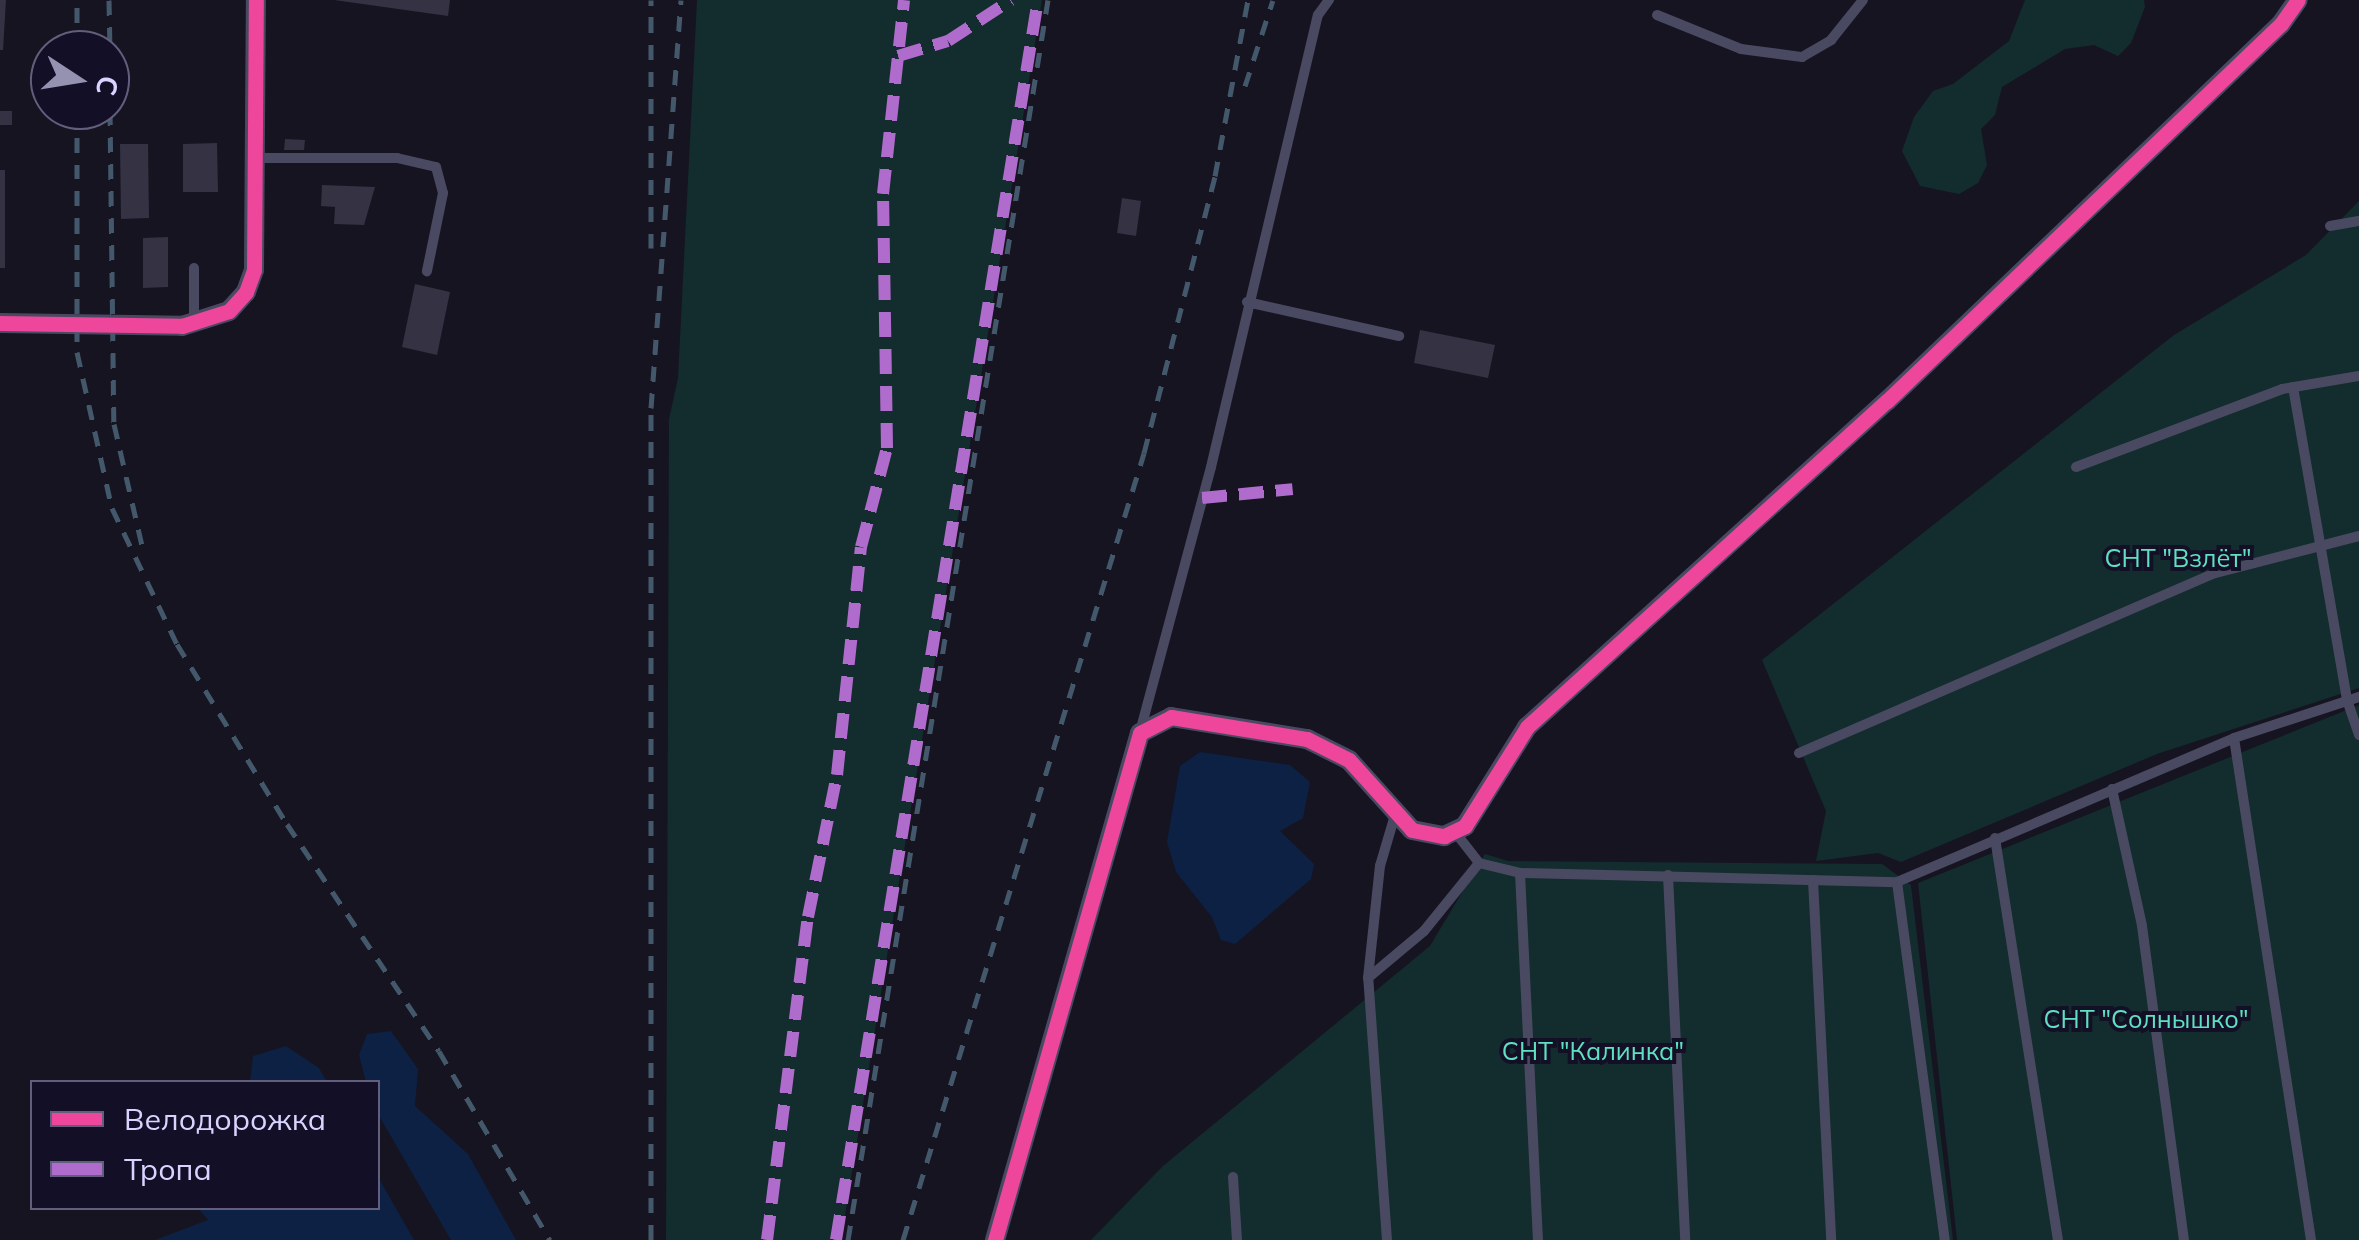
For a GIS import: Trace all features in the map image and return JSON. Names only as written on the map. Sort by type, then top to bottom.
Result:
[{"type":"street","points":[[0,323],[194,323],[229,311],[246,292],[254,270],[256,0]]},
{"type":"street","points":[[995,1240],[1140,732],[1171,716],[1308,739],[1348,760],[1395,814],[1428,836],[1454,832],[1476,814],[1527,727],[1887,402],[2162,141],[2298,0]]},
{"type":"lane","points":[[1140,732],[1320,0]]},
{"type":"lane","points":[[1318,15],[1329,0]]},
{"type":"lane","points":[[1657,15],[1741,49],[1802,56],[1831,40],[1864,0]]},
{"type":"lane","points":[[255,158],[396,158],[436,167],[443,193],[427,271]]},
{"type":"lane","points":[[2330,226],[2359,221]]},
{"type":"lane","points":[[194,268],[194,323]]},
{"type":"lane","points":[[1247,302],[1399,336]]},
{"type":"lane","points":[[2076,467],[2292,387],[2359,376]]},
{"type":"lane","points":[[2292,387],[2359,735]]},
{"type":"lane","points":[[1799,753],[2212,574],[2359,536]]},
{"type":"lane","points":[[1454,832],[1478,863],[1520,873],[1897,882],[2234,738],[2353,699]]},
{"type":"lane","points":[[2234,738],[2311,1240]]},
{"type":"lane","points":[[2112,789],[2142,926],[2184,1240]]},
{"type":"lane","points":[[1388,1240],[1368,978],[1380,866],[1395,814]]},
{"type":"lane","points":[[1995,838],[2058,1240]]},
{"type":"lane","points":[[1368,978],[1424,931],[1478,863]]},
{"type":"lane","points":[[1520,873],[1538,1240]]},
{"type":"lane","points":[[1668,876],[1686,1240]]},
{"type":"lane","points":[[1812,880],[1832,1240]]},
{"type":"lane","points":[[1897,882],[1945,1240]]},
{"type":"lane","points":[[1233,1177],[1237,1240]]},
{"type":"green space","points":[[697,0],[1042,0],[841,1240],[666,1240],[669,419],[678,378]]},
{"type":"green space","points":[[2025,0],[2144,0],[2145,7],[2131,43],[2118,56],[2094,45],[2065,49],[2002,87],[1995,115],[1981,129],[1987,165],[1978,183],[1959,194],[1920,186],[1902,151],[1914,117],[1933,91],[1953,84],[2009,41]]},
{"type":"green space","name":"СНТ \"Взлёт\"","points":[[2359,201],[2359,688],[2157,754],[1901,862],[1878,853],[1816,861],[1826,811],[1762,660],[2174,335],[2306,255]]},
{"type":"green space","name":"СНТ \"Солнышко\"","points":[[2359,705],[2359,1240],[1957,1240],[1918,883]]},
{"type":"green space","name":"СНТ \"Калинка\"","points":[[1485,854],[1508,861],[1882,864],[1911,885],[1953,1240],[1091,1240],[1163,1166],[1430,946]]},
{"type":"water","points":[[1200,752],[1290,765],[1310,782],[1303,818],[1280,831],[1314,864],[1311,879],[1235,944],[1221,940],[1212,917],[1176,872],[1167,842],[1180,766]]},
{"type":"water","points":[[391,1031],[418,1069],[415,1106],[468,1154],[516,1240],[451,1240],[380,1117],[380,1080],[365,1080],[359,1055],[367,1034]]},
{"type":"water","points":[[286,1046],[319,1068],[326,1080],[250,1080],[253,1056]]},
{"type":"water","points":[[380,1180],[414,1240],[155,1240],[208,1220],[200,1210],[380,1210]]},
{"type":"building","points":[[0,0],[6,0],[3,50],[0,50]]},
{"type":"building","points":[[334,0],[450,0],[448,16]]},
{"type":"building","points":[[0,111],[12,111],[12,125],[0,125]]},
{"type":"building","points":[[285,139],[305,140],[304,150],[284,150]]},
{"type":"building","points":[[217,143],[218,192],[183,192],[183,144]]},
{"type":"building","points":[[120,144],[148,144],[149,218],[121,219]]},
{"type":"building","points":[[0,170],[5,170],[5,268],[0,268]]},
{"type":"building","points":[[322,185],[375,187],[364,225],[334,224],[335,207],[321,206]]},
{"type":"building","points":[[1122,198],[1141,201],[1136,236],[1117,233]]},
{"type":"building","points":[[168,237],[168,287],[143,288],[143,238]]},
{"type":"building","points":[[415,284],[450,292],[437,355],[402,347]]},
{"type":"building","points":[[1420,330],[1495,345],[1488,378],[1414,363]]},
{"type":"railway","points":[[77,0],[77,30]]},
{"type":"railway","points":[[109,0],[110,30]]},
{"type":"railway","points":[[651,0],[651,248]]},
{"type":"railway","points":[[651,1240],[651,408],[681,0]]},
{"type":"railway","points":[[848,1240],[1048,0]]},
{"type":"railway","points":[[903,1240],[1144,453],[1215,176],[1248,0]]},
{"type":"railway","points":[[1245,86],[1273,0]]},
{"type":"railway","points":[[77,130],[77,352],[112,508],[177,644],[287,824],[439,1051],[550,1240]]},
{"type":"railway","points":[[110,130],[114,424],[143,550]]},
{"type":"marked path","points":[[767,1240],[808,917],[837,775],[861,547],[887,448],[883,194],[904,0]]},
{"type":"marked path","points":[[898,56],[948,41],[1011,0]]},
{"type":"marked path","points":[[836,1240],[1038,0]]},
{"type":"marked path","points":[[1202,498],[1293,489]]},
{"type":"cycle path","points":[[0,323],[182,326],[229,311],[246,292],[254,270],[256,0]]},
{"type":"cycle path","points":[[995,1240],[1140,733],[1171,717],[1307,739],[1349,760],[1412,830],[1444,836],[1465,826],[1527,727],[1887,401],[2281,24],[2298,0]]}]
